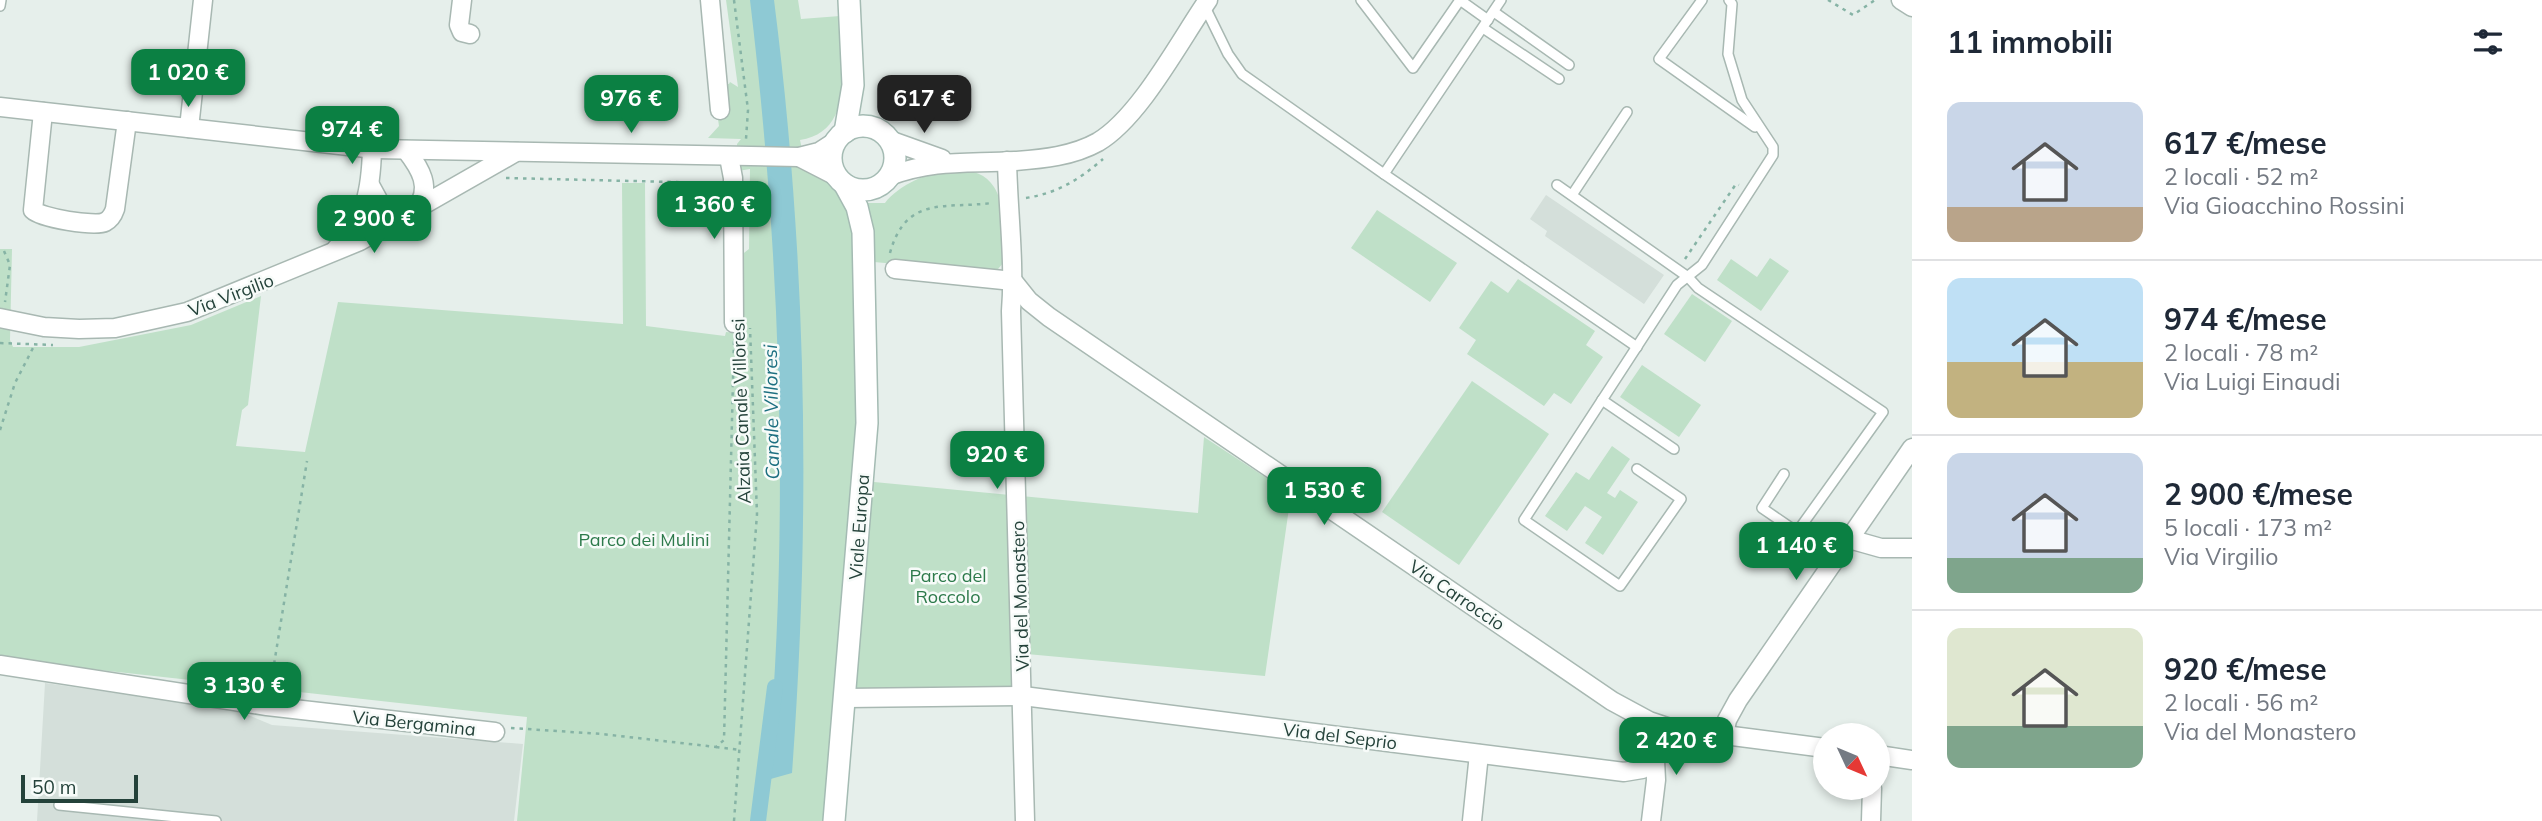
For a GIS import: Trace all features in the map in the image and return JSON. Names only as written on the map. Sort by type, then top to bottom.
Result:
[{"type":"street","points":[[189,128],[203,0]]},
{"type":"street","points":[[462,0],[459,24],[463,32],[470,34]]},
{"type":"street","points":[[710,0],[720,110]]},
{"type":"street","name":"Viale Europa","points":[[834,821],[867,423],[867,308],[863,232],[856,207],[831,164],[853,85],[849,0]]},
{"type":"street","points":[[1901,0],[1912,7]]},
{"type":"street","points":[[799,157],[856,189],[869,189],[919,166],[949,161],[1041,159],[1088,146],[1116,129],[1132,111],[1206,3]]},
{"type":"street","name":"Viale Europa","points":[[853,85],[864,110],[894,151],[863,232]]},
{"type":"street","points":[[0,107],[372,149],[407,150],[799,157],[819,152],[840,136],[868,127],[918,153],[949,161]]},
{"type":"street","points":[[43,112],[33,210],[45,217],[100,224],[108,220],[115,209],[127,121]]},
{"type":"street","points":[[328,256],[357,223],[370,185],[372,149]]},
{"type":"street","points":[[370,185],[382,207],[409,213],[424,197],[424,183],[407,150]]},
{"type":"street","name":"Via Virgilio","points":[[2,319],[44,327],[115,328],[166,318],[328,256],[517,151]]},
{"type":"street","points":[[736,157],[733,183],[742,319]]},
{"type":"street","name":"Via del Monastero","points":[[1007,161],[1013,281],[1011,311],[1025,821]]},
{"type":"street","points":[[895,269],[1013,281]]},
{"type":"street","name":"Via Carroccio","points":[[1013,281],[1029,301],[1061,325],[1612,701],[1649,721],[1670,728],[1813,746]]},
{"type":"street","points":[[1724,735],[1727,720],[1738,700],[1912,448]]},
{"type":"street","points":[[1849,539],[1881,548],[1912,548]]},
{"type":"street","name":"Via Bergamina","points":[[0,666],[267,706],[495,732]]},
{"type":"street","name":"Via del Seprio","points":[[846,698],[1023,695],[1624,772],[1642,769],[1655,760]]},
{"type":"street","points":[[1651,821],[1656,780],[1655,760],[1665,745],[1670,728]]},
{"type":"street","points":[[1472,821],[1479,754]]},
{"type":"street","points":[[1890,757],[1912,760]]},
{"type":"street","points":[[1871,821],[1872,800]]},
{"type":"lane","points":[[0,6],[1,0]]},
{"type":"lane","points":[[1361,0],[1413,68],[1460,0],[1485,24],[1559,79]]},
{"type":"lane","points":[[1384,174],[1502,0]]},
{"type":"lane","points":[[1702,0],[1659,59],[1759,129]]},
{"type":"lane","points":[[1637,469],[1681,499],[1620,586],[1524,520],[1677,285],[1702,265],[1773,155],[1773,147],[1742,100],[1728,54],[1732,4],[1729,0]]},
{"type":"lane","points":[[1206,3],[1228,54],[1242,74],[1637,347]]},
{"type":"lane","points":[[1494,12],[1569,65]]},
{"type":"lane","points":[[1572,195],[1627,112]]},
{"type":"lane","points":[[1557,185],[1688,277],[1698,288],[1883,412],[1797,532],[1762,508],[1784,474]]},
{"type":"lane","points":[[1602,400],[1674,449]]},
{"type":"lane","points":[[59,805],[216,821]]},
{"type":"path","points":[[734,0],[747,110],[736,157]]},
{"type":"path","points":[[1828,0],[1853,15],[1875,0]]},
{"type":"path","points":[[1677,270],[1746,175]]},
{"type":"path","points":[[494,178],[733,183]]},
{"type":"path","points":[[2,319],[10,265],[3,252]]},
{"type":"path","points":[[716,747],[724,740],[742,319]]},
{"type":"path","name":"Alzaia Canale Villoresi","points":[[734,821],[742,750],[757,514],[742,319]]},
{"type":"path","points":[[0,430],[15,383],[44,327]]},
{"type":"path","points":[[267,706],[307,461]]},
{"type":"path","points":[[495,732],[509,727],[602,734],[742,750]]},
{"type":"shaded area","points":[[1546,195],[1664,275],[1644,304],[1545,236],[1547,231],[1530,219]]},
{"type":"shaded area","points":[[45,683],[236,710],[272,725],[523,744],[514,821],[37,821]]},
{"type":"green space","name":"Parco dei Mulini","points":[[726,0],[798,0],[801,19],[840,16],[843,71],[838,108],[831,123],[818,134],[800,140],[804,159],[860,203],[885,203],[894,193],[922,177],[955,170],[970,171],[984,177],[998,195],[1002,213],[1004,262],[998,269],[973,271],[863,261],[864,339],[876,342],[872,489],[874,482],[1198,513],[1204,437],[1291,494],[1265,676],[1016,653],[1015,687],[1010,691],[845,688],[827,821],[517,821],[527,717],[0,659],[0,249],[12,249],[10,340],[13,347],[79,347],[191,325],[261,296],[248,405],[242,410],[236,446],[305,452],[338,302],[623,324],[622,183],[645,183],[646,326],[725,336],[726,332],[739,333],[740,256],[749,249],[750,169],[738,171],[737,144],[741,139],[708,138],[719,126],[713,85],[730,82],[738,87]]},
{"type":"green space","points":[[1377,210],[1457,263],[1430,302],[1351,248]]},
{"type":"green space","points":[[1770,258],[1789,271],[1761,311],[1717,280],[1731,259],[1757,277]]},
{"type":"green space","points":[[1518,279],[1595,331],[1586,345],[1603,357],[1571,404],[1554,393],[1544,406],[1467,354],[1476,340],[1459,328],[1491,281],[1508,293]]},
{"type":"green space","points":[[1692,294],[1732,321],[1705,362],[1664,334]]},
{"type":"green space","points":[[1642,365],[1701,405],[1679,437],[1620,397]]},
{"type":"green space","points":[[1472,381],[1549,434],[1459,565],[1382,512]]},
{"type":"green space","points":[[1612,446],[1630,459],[1607,493],[1615,498],[1620,490],[1638,502],[1603,555],[1585,543],[1602,517],[1585,506],[1567,531],[1545,516],[1576,472],[1589,480]]},
{"type":"water","points":[[750,0],[774,0],[793,193],[802,386],[802,579],[792,773],[767,780],[778,585],[779,390],[769,195]]},
{"type":"waterway","name":"Canale Villoresi","points":[[758,821],[775,687]]},
{"type":"park label","name":"Parco del Roccolo","points":[[948,585]]}]
